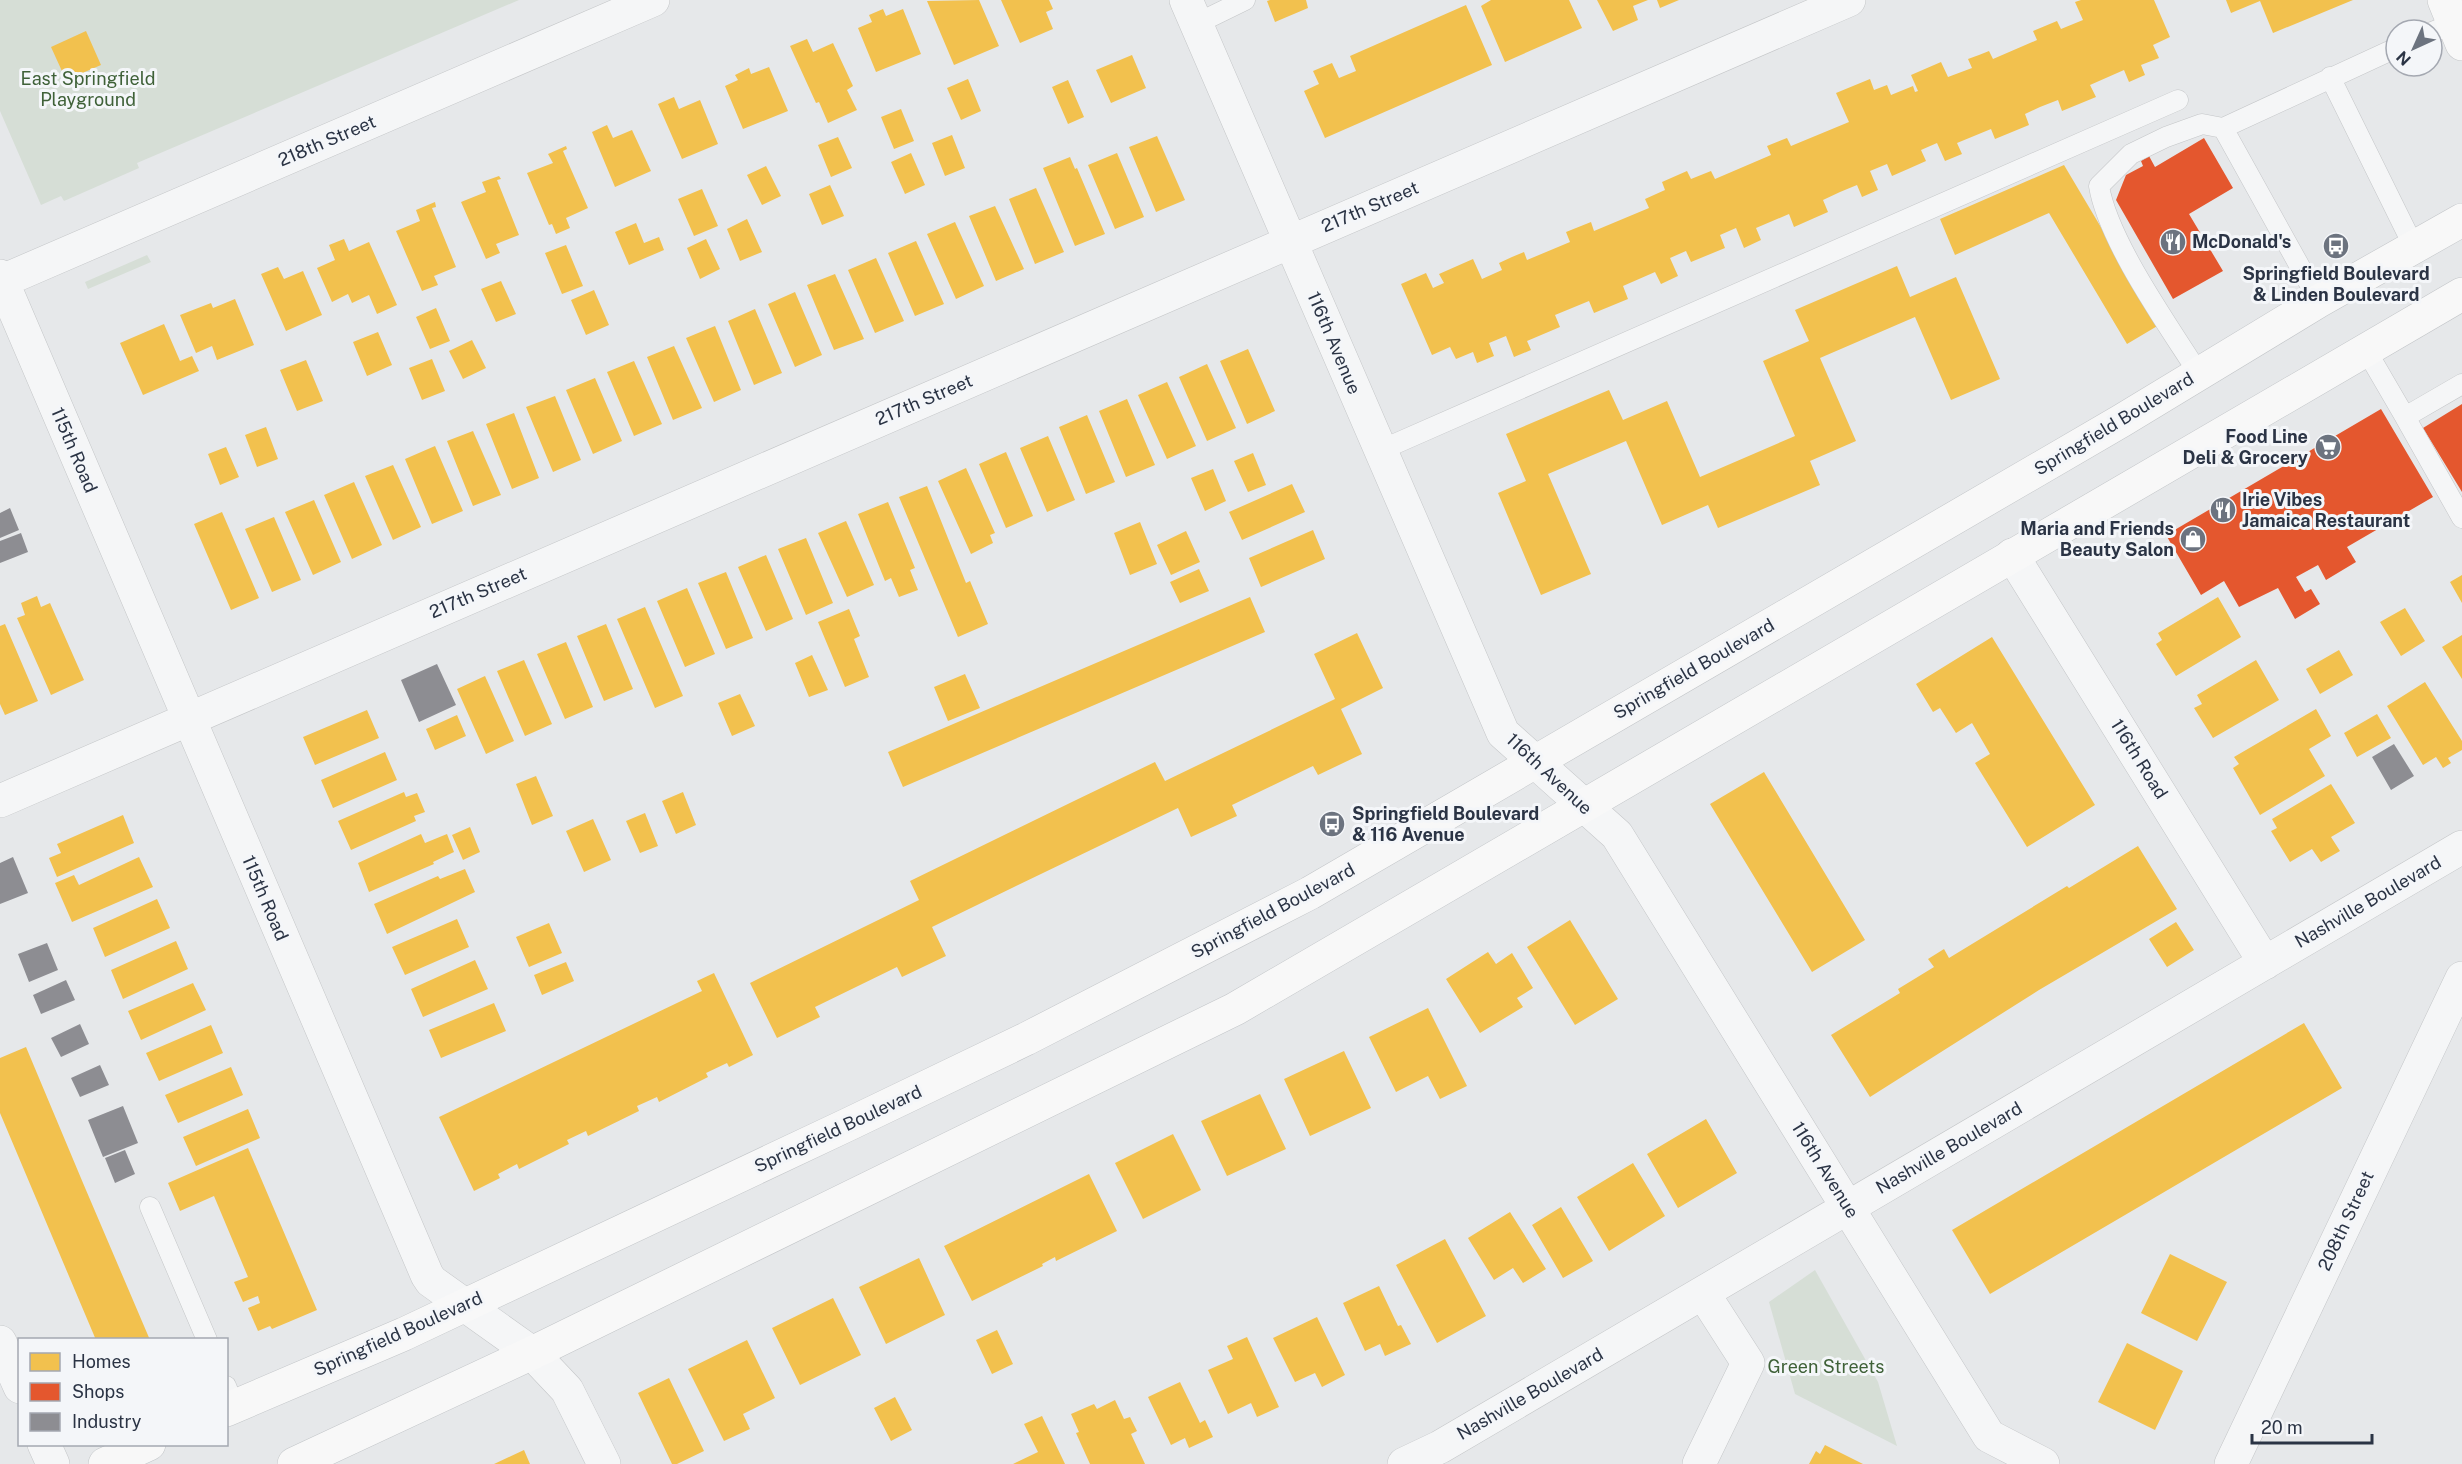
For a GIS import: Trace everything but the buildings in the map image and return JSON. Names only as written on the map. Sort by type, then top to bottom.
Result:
[{"type":"main road","name":"Springfield Boulevard","points":[[229,1401],[466,1304],[1026,1040],[1310,893],[2199,374],[2319,301],[2462,220]]},
{"type":"main road","points":[[294,1464],[532,1353],[1235,1009],[2462,294]]},
{"type":"main road","points":[[105,1464],[144,1446]]},
{"type":"street","name":"218th Street","points":[[1,280],[654,0]]},
{"type":"street","name":"217th Street","points":[[0,801],[1849,0]]},
{"type":"street","name":"116th Avenue","points":[[1191,12],[1503,734],[1617,835],[1989,1436],[2043,1464]]},
{"type":"street","name":"115th Road","points":[[1,280],[427,1275],[431,1281],[532,1353],[567,1390],[604,1464]]},
{"type":"street","name":"116th Road","points":[[2012,555],[2265,963]]},
{"type":"street","name":"Nashville Boulevard","points":[[1404,1464],[1440,1447],[2462,847]]},
{"type":"street","name":"208th Street","points":[[2231,1464],[2462,978]]},
{"type":"street","points":[[1699,1464],[1748,1363],[1703,1293]]},
{"type":"street","points":[[0,1342],[18,1382]]},
{"type":"street","points":[[45,1446],[53,1464]]},
{"type":"lane","points":[[1191,12],[1245,0]]},
{"type":"lane","points":[[2199,374],[2138,276],[2102,207],[2099,186],[2131,154],[2166,137],[2202,124],[2223,128],[2330,76],[2384,53]]},
{"type":"lane","points":[[2330,76],[2414,247]]},
{"type":"lane","points":[[1381,450],[2178,100]]},
{"type":"lane","points":[[2223,128],[2319,301]]},
{"type":"lane","points":[[2366,350],[2462,518]]},
{"type":"lane","points":[[2405,417],[2462,384]]},
{"type":"lane","points":[[150,1207],[206,1338]]},
{"type":"green space","name":"East Springfield Playground","points":[[0,0],[519,0],[137,163],[139,168],[64,201],[61,196],[41,205],[0,111]]},
{"type":"green space","points":[[147,255],[151,262],[88,289],[85,282]]},
{"type":"green space","name":"Green Streets","points":[[1815,1270],[1878,1382],[1897,1446],[1795,1394],[1769,1302]]},
{"type":"place","name":"McDonald's","points":[[2173,242]]},
{"type":"place","name":"Springfield Boulevard & Linden Boulevard","points":[[2336,246]]},
{"type":"place","name":"Food Line Deli & Grocery","points":[[2328,447]]},
{"type":"place","name":"Irie Vibes Jamaica Restaurant","points":[[2223,510]]},
{"type":"place","name":"Maria and Friends Beauty Salon","points":[[2193,539]]},
{"type":"place","name":"Springfield Boulevard & 116 Avenue","points":[[1332,824]]}]
